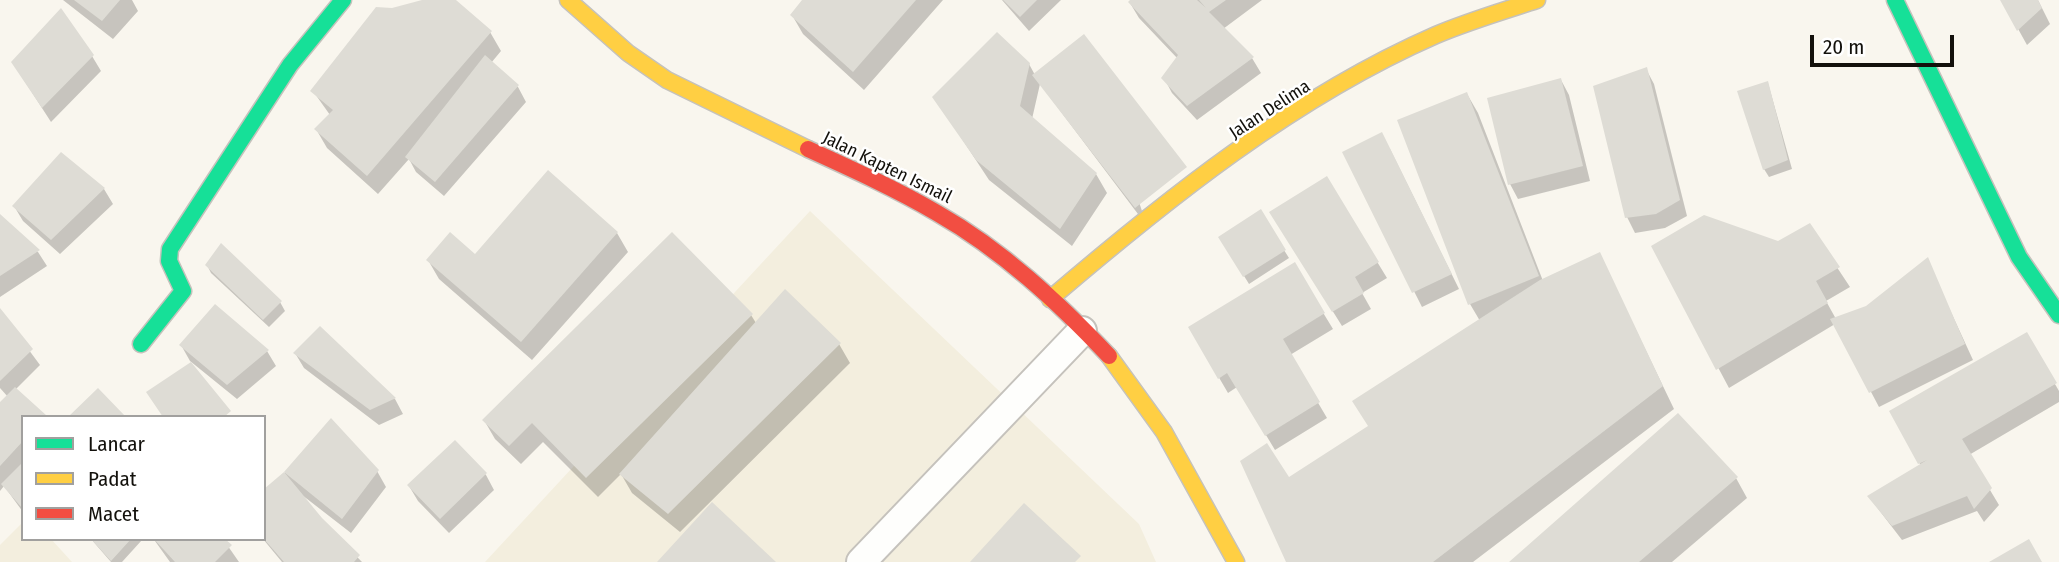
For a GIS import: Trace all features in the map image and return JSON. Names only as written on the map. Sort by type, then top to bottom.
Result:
[{"type":"street","points":[[141,344],[183,291],[169,261],[170,249],[290,65],[343,0]]},
{"type":"street","name":"Jalan Kapten Ismail","points":[[568,0],[614,41],[664,79],[730,114],[938,213],[1000,255],[1051,299],[1108,356],[1152,412],[1236,562]]},
{"type":"street","name":"Jalan Delima","points":[[1051,299],[1114,244],[1216,169],[1320,100],[1423,42],[1537,0]]},
{"type":"street","points":[[1895,0],[2019,257],[2059,315]]},
{"type":"lane","points":[[861,562],[1082,331]]},
{"type":"shaded area","points":[[810,211],[1139,524],[1156,562],[485,562]]},
{"type":"shaded area","points":[[21,524],[21,541],[53,541],[72,562],[0,562],[0,545]]},
{"type":"building","points":[[74,0],[120,0],[102,21]]},
{"type":"building","points":[[422,0],[456,0],[492,31],[367,176],[314,129],[333,110],[310,91],[376,7],[392,8]]},
{"type":"building","points":[[802,0],[916,0],[853,72],[790,15]]},
{"type":"building","points":[[1003,0],[1037,0],[1020,17]]},
{"type":"building","points":[[1197,0],[1206,8],[1199,0],[1226,0],[1209,12],[1254,57],[1187,106],[1161,78],[1178,55],[1128,2]]},
{"type":"building","points":[[2000,0],[2038,0],[2042,8],[2017,31]]},
{"type":"building","points":[[61,8],[94,55],[42,108],[11,62]]},
{"type":"building","points":[[997,32],[1030,63],[1020,106],[1097,173],[1060,229],[976,160],[932,97]]},
{"type":"building","points":[[1084,34],[1187,167],[1135,208],[1032,75]]},
{"type":"building","points":[[485,55],[519,85],[435,182],[405,157]]},
{"type":"building","points":[[1647,67],[1680,200],[1656,214],[1625,218],[1593,86]]},
{"type":"building","points":[[1561,78],[1583,166],[1508,185],[1487,98]]},
{"type":"building","points":[[1768,81],[1788,160],[1763,170],[1737,91]]},
{"type":"building","points":[[1467,92],[1539,276],[1468,305],[1397,120]]},
{"type":"building","points":[[1382,132],[1452,274],[1412,293],[1342,152]]},
{"type":"building","points":[[61,152],[105,188],[51,240],[12,206]]},
{"type":"building","points":[[548,170],[618,232],[521,342],[426,260],[450,232],[475,254]]},
{"type":"building","points":[[1327,176],[1379,262],[1355,277],[1364,293],[1332,312],[1269,212]]},
{"type":"building","points":[[1261,209],[1286,250],[1243,277],[1218,237]]},
{"type":"building","points":[[0,214],[40,250],[0,276]]},
{"type":"building","points":[[1704,215],[1778,241],[1810,223],[1840,267],[1816,281],[1828,303],[1716,370],[1651,246]]},
{"type":"building","points":[[672,232],[753,314],[586,478],[532,423],[509,446],[482,420]]},
{"type":"building","points":[[221,243],[282,301],[263,320],[205,265]]},
{"type":"building","points":[[1600,252],[1663,386],[1433,562],[1286,562],[1240,461],[1267,443],[1289,477],[1368,426],[1352,401],[1540,280]]},
{"type":"building","points":[[1928,257],[1965,344],[1869,393],[1830,319],[1866,306]]},
{"type":"building","points":[[1295,262],[1325,313],[1283,339],[1320,402],[1265,436],[1227,373],[1218,379],[1188,327]]},
{"type":"building","points":[[785,289],[841,343],[668,514],[619,474]]},
{"type":"building","points":[[215,304],[269,350],[227,385],[179,345]]},
{"type":"building","points":[[0,308],[33,349],[0,381]]},
{"type":"building","points":[[320,326],[396,398],[370,410],[293,353]]},
{"type":"building","points":[[2027,332],[2057,383],[1962,439],[1992,488],[1974,509],[1967,496],[1892,526],[1867,496],[1927,460],[1918,464],[1889,411]]},
{"type":"building","points":[[191,362],[231,411],[226,415],[162,415],[146,392]]},
{"type":"building","points":[[15,387],[46,415],[21,415],[21,443],[0,466],[0,402]]},
{"type":"building","points":[[98,388],[124,415],[70,415]]},
{"type":"building","points":[[1678,413],[1738,477],[1639,562],[1509,562]]},
{"type":"building","points":[[331,418],[379,470],[342,519],[284,472]]},
{"type":"building","points":[[455,440],[487,473],[440,519],[407,485]]},
{"type":"building","points":[[21,464],[21,507],[1,484]]},
{"type":"building","points":[[284,472],[322,518],[360,555],[354,562],[284,562],[266,541],[266,487]]},
{"type":"building","points":[[712,502],[776,562],[657,562]]},
{"type":"building","points":[[1024,503],[1081,556],[1075,562],[970,562]]},
{"type":"building","points":[[2029,539],[2042,562],[1989,562]]},
{"type":"building","points":[[93,541],[129,541],[111,561]]},
{"type":"building","points":[[156,541],[227,541],[232,545],[215,562],[175,562]]},
{"type":"traffic: fast","points":[[141,344],[183,291],[169,261],[170,249],[290,65],[343,0]]},
{"type":"traffic: fast","points":[[1895,0],[2019,257],[2059,315]]},
{"type":"traffic: slow","points":[[568,0],[628,53],[667,80],[808,149]]},
{"type":"traffic: slow","points":[[1050,299],[1186,188],[1282,119],[1332,88],[1436,35],[1537,0]]},
{"type":"traffic: slow","points":[[1109,356],[1164,432],[1236,562]]},
{"type":"traffic: jam","points":[[808,149],[906,196],[984,243],[1049,297],[1109,356]]}]
